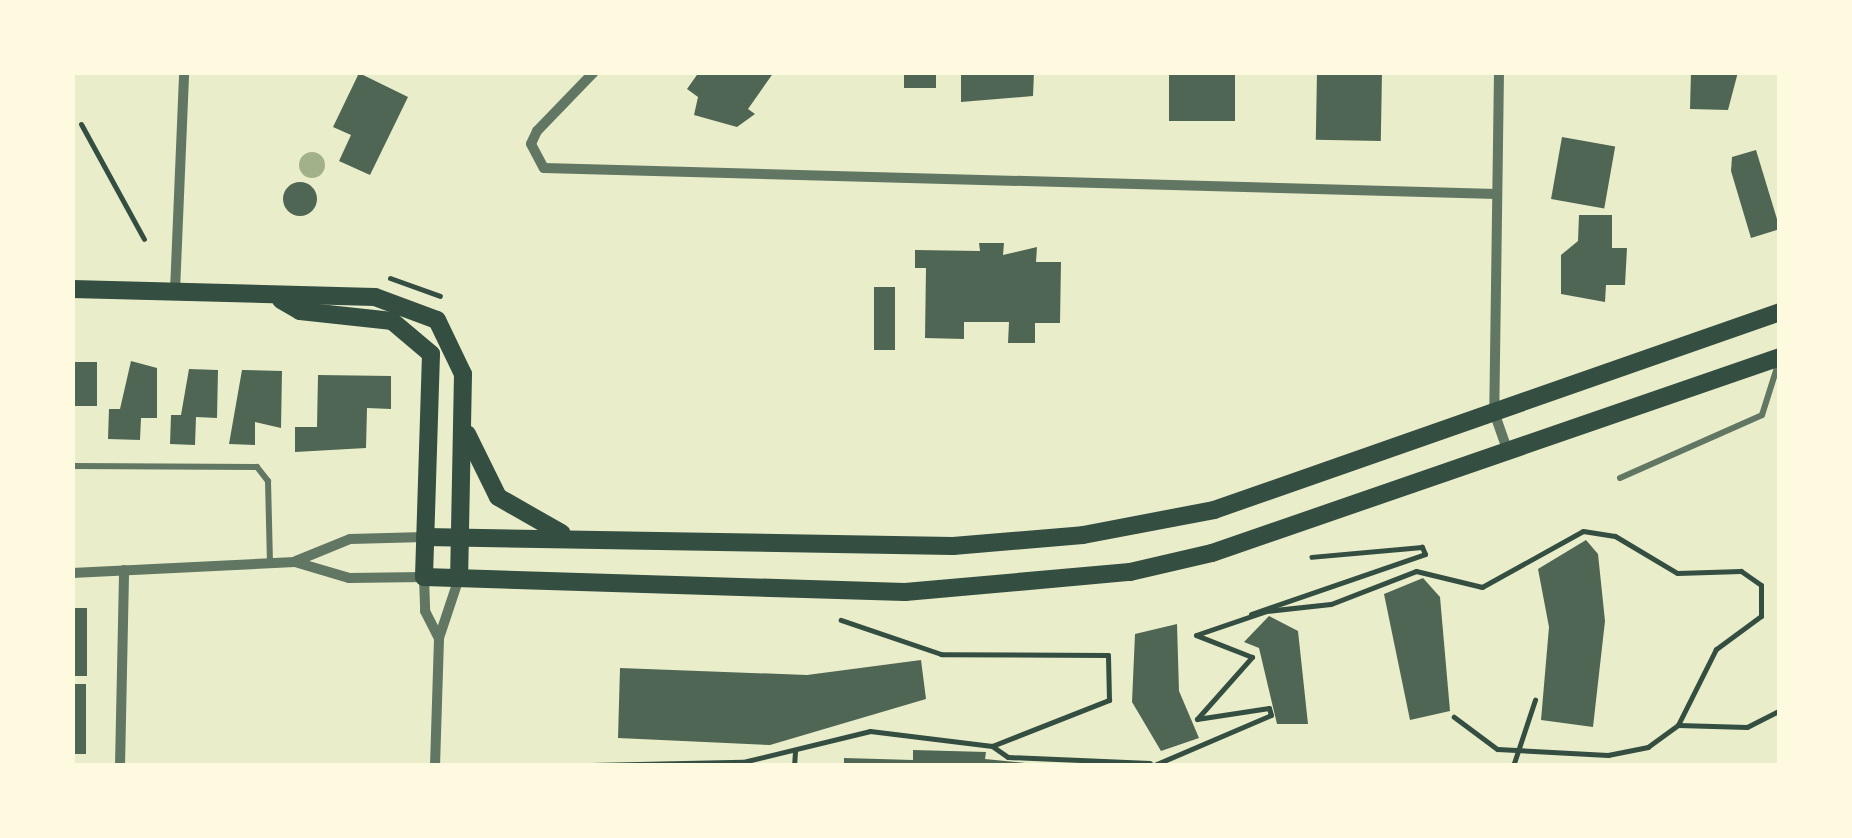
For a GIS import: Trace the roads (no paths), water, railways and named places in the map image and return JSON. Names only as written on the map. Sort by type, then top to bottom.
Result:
[{"type":"main road","points":[[72,289],[175,291],[281,300],[300,311],[372,316],[422,339],[435,377],[424,577],[905,592],[1037,586],[1212,553],[1780,358]]},
{"type":"main road","points":[[281,300],[300,292],[398,300],[438,320],[458,352],[465,429],[458,578]]},
{"type":"main road","points":[[425,537],[953,546],[1083,534],[1214,510],[1780,312]]},
{"type":"main road","points":[[465,429],[514,512],[586,540]]},
{"type":"street","points":[[175,291],[184,72]]},
{"type":"street","points":[[594,72],[537,131],[536,160],[560,170],[1497,194]]},
{"type":"street","points":[[1500,72],[1494,412],[1508,452]]},
{"type":"street","points":[[295,562],[350,539],[425,537]]},
{"type":"street","points":[[72,573],[295,562],[349,578],[424,577],[425,612],[439,638]]},
{"type":"street","points":[[120,766],[124,570]]},
{"type":"street","points":[[435,766],[439,638],[458,578]]},
{"type":"lane","points":[[1620,478],[1762,415],[1780,358]]},
{"type":"lane","points":[[72,466],[256,466],[268,482],[270,562]]}]
